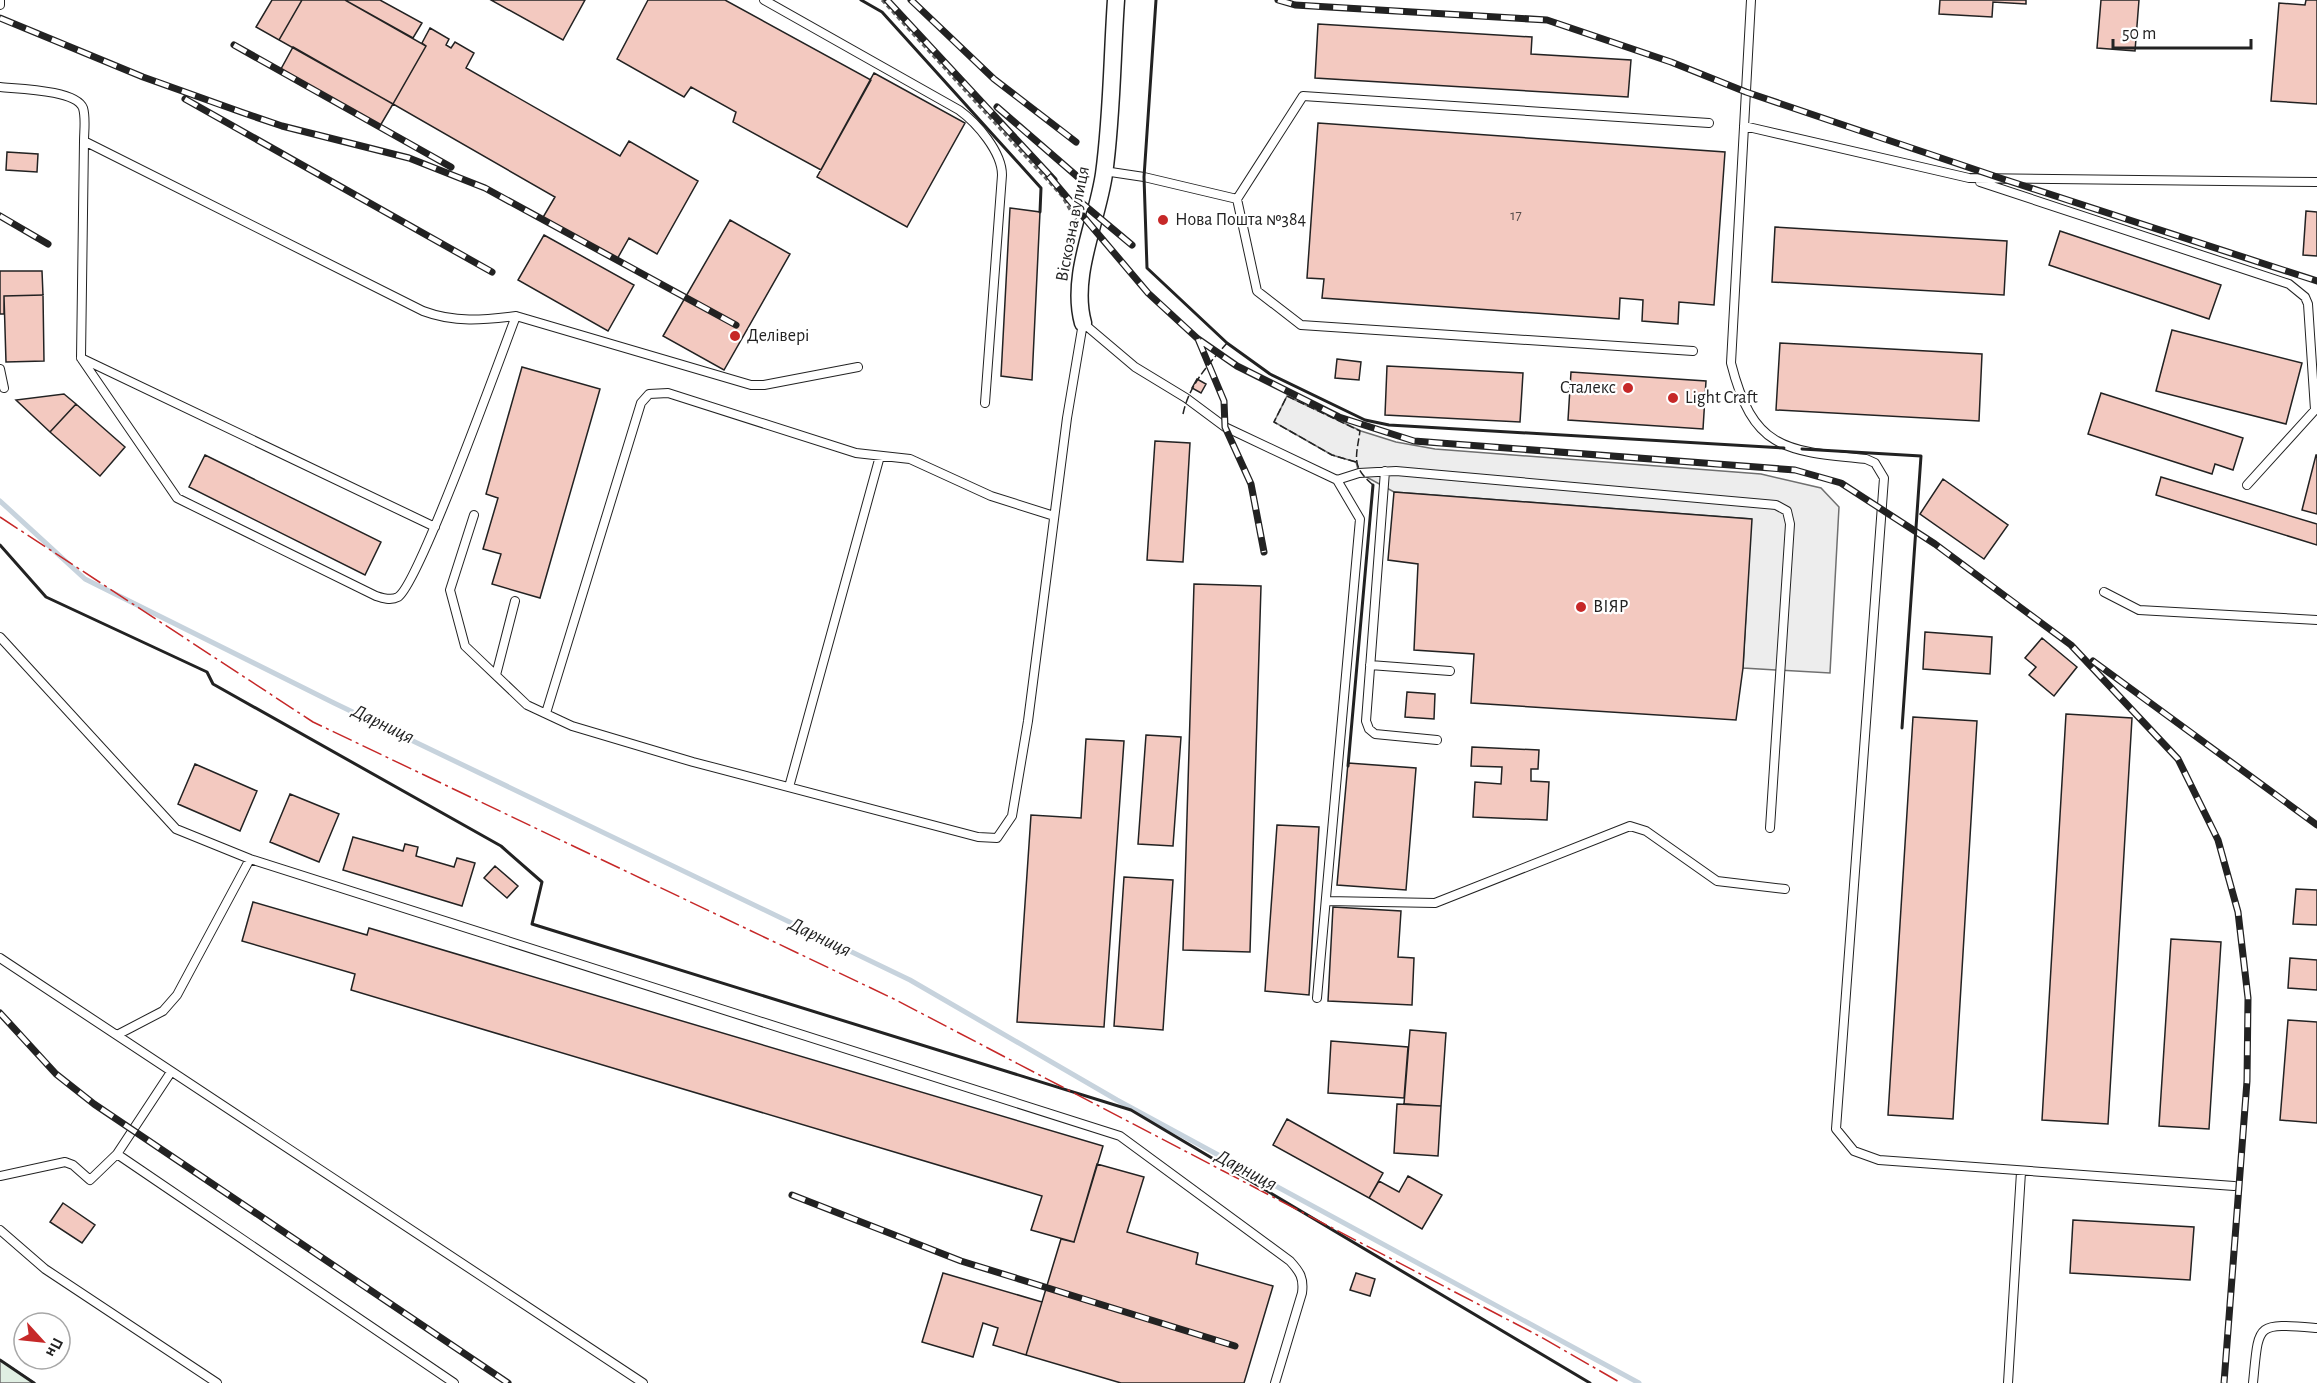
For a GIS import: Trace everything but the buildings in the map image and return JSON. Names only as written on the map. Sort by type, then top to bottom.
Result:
[{"type":"street","name":"Віскозна вулиця","points":[[1083,323],[1079,307],[1081,283],[1099,208],[1104,171],[1116,0]]},
{"type":"lane","points":[[0,0],[0,5]]},
{"type":"lane","points":[[764,0],[959,110],[975,124],[996,154],[1002,168],[1002,175],[985,403]]},
{"type":"lane","points":[[1751,0],[1731,363],[1739,395],[1752,420],[1775,441],[1805,453],[1866,459],[1875,463],[1884,478],[1836,1129],[1854,1152],[1869,1158],[2021,1172],[2234,1186]]},
{"type":"lane","points":[[0,87],[65,95],[76,99],[82,106],[85,117],[81,358],[177,498],[375,596],[388,599],[398,597],[407,586],[435,527],[516,316]]},
{"type":"lane","points":[[1693,351],[1301,325],[1257,291],[1237,199],[1303,96],[1709,123]]},
{"type":"lane","points":[[1744,126],[1969,178],[2289,284],[2297,289],[2308,304],[2316,410],[2247,485]]},
{"type":"lane","points":[[84,141],[423,311],[458,320],[516,316],[751,385],[771,384],[858,367]]},
{"type":"lane","points":[[1104,171],[1144,177],[1237,199]]},
{"type":"lane","points":[[1969,178],[2317,182]]},
{"type":"lane","points":[[1083,323],[1135,367],[1186,398],[1225,427],[1337,480],[1360,519],[1317,998]]},
{"type":"lane","name":"Віскозна вулиця","points":[[789,787],[978,837],[997,838],[1012,816],[1028,722],[1067,418],[1083,323]]},
{"type":"lane","points":[[81,358],[435,527]]},
{"type":"lane","points":[[0,369],[4,388]]},
{"type":"lane","points":[[546,714],[641,402],[649,394],[668,393],[856,453],[910,459],[991,496],[1054,516]]},
{"type":"lane","points":[[474,516],[450,590],[465,646],[527,705],[572,726],[789,787],[880,456]]},
{"type":"lane","points":[[1337,480],[1359,473],[1385,471],[1776,505],[1787,511],[1790,524],[1770,828]]},
{"type":"lane","points":[[1385,471],[1366,721],[1369,729],[1383,736],[1437,740]]},
{"type":"lane","points":[[2104,592],[2139,610],[2317,620]]},
{"type":"lane","points":[[496,675],[515,601]]},
{"type":"lane","points":[[0,637],[176,829],[249,859],[1120,1136],[1298,1269],[1304,1280],[1302,1293],[1275,1383]]},
{"type":"lane","points":[[1370,665],[1450,671]]},
{"type":"lane","points":[[1326,901],[1435,903],[1630,826],[1646,831],[1717,881],[1785,889]]},
{"type":"lane","points":[[117,1035],[163,1011],[177,995],[249,859]]},
{"type":"lane","points":[[0,958],[643,1383]]},
{"type":"lane","points":[[0,1176],[65,1162],[73,1165],[90,1180],[117,1154],[171,1072]]},
{"type":"lane","points":[[117,1154],[454,1383]]},
{"type":"lane","points":[[2008,1383],[2021,1172]]},
{"type":"lane","points":[[0,1230],[45,1269],[218,1383]]},
{"type":"lane","points":[[2253,1383],[2257,1339],[2261,1331],[2267,1326],[2277,1325],[2317,1328]]},
{"type":"green space","points":[[0,1360],[12,1368],[12,1371],[17,1371],[35,1383],[0,1383]]},
{"type":"shaded area","points":[[1287,396],[1361,431],[1396,442],[1435,449],[1761,474],[1821,488],[1839,507],[1830,673],[1743,668],[1751,519],[1394,492],[1359,473],[1356,462],[1332,455],[1274,422]]},
{"type":"waterway","name":"Дарниця","points":[[0,501],[85,579],[334,703],[910,980],[1117,1100],[1639,1383]]},
{"type":"railway","points":[[887,0],[1054,180]]},
{"type":"railway","points":[[911,0],[994,79],[1076,142]]},
{"type":"railway","points":[[1278,0],[1295,5],[1547,20],[1671,62],[1746,92],[2003,179],[2317,281]]},
{"type":"railway","points":[[0,18],[143,77],[241,112],[282,126],[409,158],[485,188],[736,325]]},
{"type":"railway","points":[[234,45],[451,167]]},
{"type":"railway","points":[[185,99],[492,272]]},
{"type":"railway","points":[[997,107],[1079,178]]},
{"type":"railway","points":[[1049,176],[1148,293],[1198,339],[1237,366],[1339,417],[1414,441],[1795,470],[1841,483],[1935,544],[2071,645],[2178,759],[2218,840],[2238,912],[2248,998],[2247,1081],[2224,1383]]},
{"type":"railway","points":[[1077,199],[1132,245]]},
{"type":"railway","points":[[0,216],[48,244]]},
{"type":"railway","points":[[1198,339],[1224,401],[1225,427],[1251,484],[1264,552]]},
{"type":"railway","points":[[2093,661],[2317,825]]},
{"type":"railway","points":[[0,1013],[56,1074],[94,1104],[508,1383]]},
{"type":"railway","points":[[792,1195],[961,1261],[1235,1346]]},
{"type":"fence","points":[[1183,414],[1190,394],[1206,367],[1227,343]]},
{"type":"fence","points":[[1356,462],[1332,455],[1274,422],[1287,396],[1360,431],[1357,448],[1358,467],[1373,485]]},
{"type":"wall","points":[[861,0],[882,12],[1041,188],[1040,212]]},
{"type":"wall","points":[[1156,0],[1144,177],[1147,268],[1227,343],[1270,374],[1365,420],[1389,425],[1784,448]]},
{"type":"wall","points":[[1802,449],[1921,456],[1902,728]]},
{"type":"wall","points":[[1348,766],[1373,485]]},
{"type":"wall","points":[[0,545],[46,597],[207,672],[213,684],[501,846],[542,882],[532,924],[1131,1110],[1590,1383]]},
{"type":"wall","points":[[0,1360],[34,1383]]},
{"type":"power","points":[[0,517],[313,722],[894,999],[1541,1337],[1621,1383]]},
{"type":"place","name":"Нова Пошта №384","points":[[1163,220]]},
{"type":"place","name":"Делівері","points":[[735,336]]},
{"type":"place","name":"Сталекс","points":[[1628,388]]},
{"type":"place","name":"Light Craft","points":[[1673,398]]},
{"type":"place","name":"ВІЯР","points":[[1581,607]]}]
